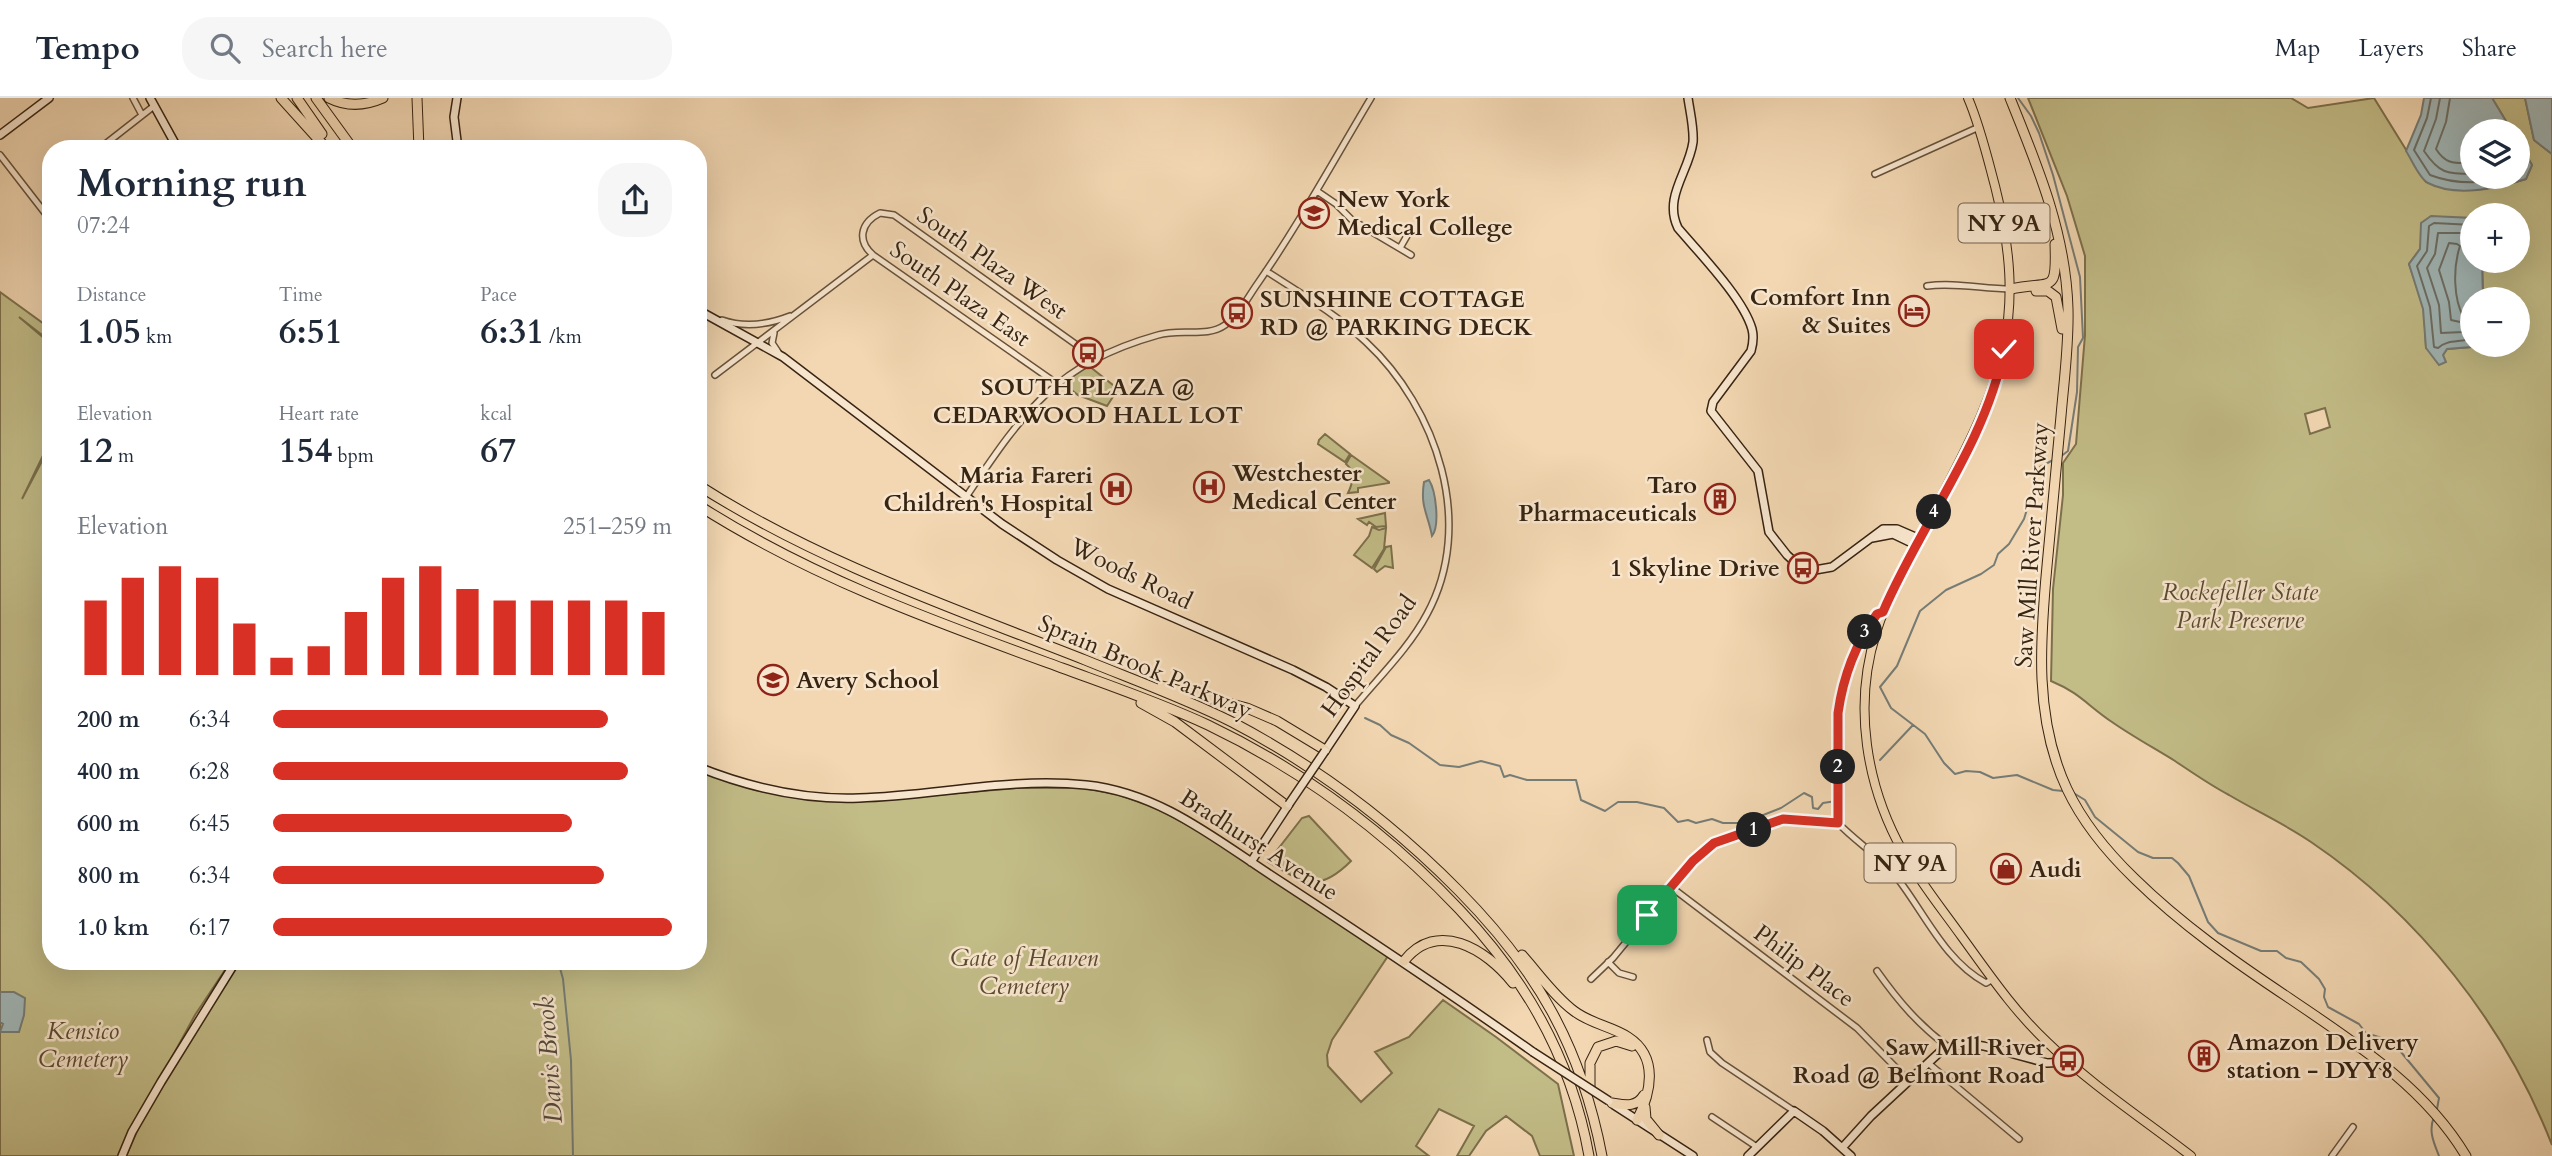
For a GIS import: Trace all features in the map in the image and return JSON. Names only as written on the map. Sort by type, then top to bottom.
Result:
[{"type":"highway","points":[[281,98],[319,140]]},
{"type":"highway","points":[[297,98],[327,140]]},
{"type":"highway","points":[[316,98],[346,140]]},
{"type":"highway","points":[[329,98],[341,103],[359,105],[383,98]]},
{"type":"highway","points":[[417,98],[419,140]]},
{"type":"highway","name":"Saw Mill River Parkway","points":[[2004,98],[2042,195],[2055,244],[2060,278],[2062,330],[2054,459]]},
{"type":"highway","name":"Saw Mill River Parkway","points":[[2010,98],[2048,194],[2064,261],[2068,329],[2037,611],[2035,663],[2042,731],[2065,792],[2107,850],[2168,910],[2235,962],[2370,1054],[2403,1081],[2466,1156]]},
{"type":"highway","points":[[2011,289],[2042,286],[2052,282],[2056,273],[2055,244]]},
{"type":"highway","points":[[2011,289],[2022,292],[2046,291],[2053,294],[2057,300],[2062,330]]},
{"type":"highway","name":"Sprain Brook Parkway","points":[[707,490],[756,520],[846,565],[1133,679],[1231,722],[1332,782],[1411,844],[1496,930],[1523,965],[1550,1007],[1573,1051],[1591,1104],[1602,1156]]},
{"type":"highway","name":"Sprain Brook Parkway","points":[[707,510],[778,552],[861,592],[1181,713],[1249,746],[1306,780],[1360,819],[1417,868],[1465,916],[1508,967],[1540,1016],[1568,1076],[1590,1156]]},
{"type":"highway","points":[[1133,679],[1247,708],[1325,750]]},
{"type":"highway","points":[[1112,687],[1175,722],[1288,805]]},
{"type":"highway","points":[[1496,930],[1569,1006],[1592,1022],[1626,1036],[1638,1046],[1649,1071],[1650,1086],[1634,1118]]},
{"type":"highway","points":[[1404,961],[1416,948],[1428,942],[1441,940],[1460,944],[1499,967],[1540,1016]]},
{"type":"highway","points":[[1591,1104],[1589,1072],[1591,1059],[1598,1047],[1612,1041],[1627,1043],[1640,1055],[1646,1076],[1646,1119],[1659,1135]]},
{"type":"highway","points":[[1610,1102],[1633,1105],[1645,1098]]},
{"type":"highway","name":"Saw Mill River Parkway","points":[[2440,1124],[2459,1156]]},
{"type":"main road","name":"NY 9A","points":[[1968,98],[1979,127],[2006,233],[2011,289],[2006,340],[1990,399],[1883,612],[1871,652],[1865,691],[1867,741],[1875,787],[1889,824],[1911,865],[2029,1025],[2069,1062],[2191,1156]]},
{"type":"street","points":[[0,135],[48,98]]},
{"type":"street","points":[[132,98],[142,115]]},
{"type":"street","points":[[150,98],[173,140]]},
{"type":"street","points":[[457,98],[454,117],[457,140]]},
{"type":"street","points":[[966,497],[1025,414],[1056,383],[1092,360],[1143,340],[1177,331],[1209,331],[1226,325],[1266,271],[1371,98]]},
{"type":"street","points":[[1688,98],[1693,144],[1674,197],[1674,217],[1678,228],[1742,307],[1753,332],[1751,351],[1713,402],[1711,411],[1758,471],[1769,532],[1796,564],[1811,569],[1828,568],[1872,538],[1893,534],[1918,542]]},
{"type":"street","points":[[110,140],[154,106]]},
{"type":"street","points":[[1875,174],[1979,127]]},
{"type":"street","points":[[0,155],[42,210]]},
{"type":"street","points":[[1317,191],[1352,219],[1411,255]]},
{"type":"street","name":"South Plaza West","points":[[866,223],[880,213],[894,215],[1088,353],[1092,360]]},
{"type":"street","name":"South Plaza East","points":[[866,223],[862,238],[864,245],[873,255],[1056,383]]},
{"type":"street","points":[[1400,248],[1408,234]]},
{"type":"street","points":[[715,375],[873,255]]},
{"type":"street","name":"Hospital Road","points":[[1251,862],[1355,706],[1418,629],[1440,584],[1446,563],[1448,540],[1446,492],[1442,470],[1422,417],[1401,382],[1383,360],[1338,319],[1266,271]]},
{"type":"street","points":[[1927,286],[1950,284],[1984,289],[2011,289]]},
{"type":"street","points":[[709,315],[728,322],[753,325],[778,321],[796,313]]},
{"type":"street","name":"Woods Road","points":[[709,315],[783,357],[1015,534],[1083,575],[1293,670],[1355,706]]},
{"type":"street","points":[[776,329],[772,343],[783,357]]},
{"type":"street","points":[[1883,612],[1877,614],[1861,640],[1840,695],[1838,823],[1882,861],[1898,879],[1953,956],[1979,980],[1986,983],[1993,979]]},
{"type":"street","name":"Bradhurst Avenue","points":[[707,770],[762,788],[838,798],[872,798],[997,786],[1068,784],[1103,788],[1164,807],[1191,821],[1404,961],[1533,1052],[1693,1156]]},
{"type":"street","points":[[1591,979],[1699,854],[1714,843],[1783,819],[1838,823]]},
{"type":"street","name":"Philip Place","points":[[1671,887],[1857,1028],[1909,1081]]},
{"type":"street","points":[[1608,962],[1619,974],[1633,977]]},
{"type":"street","points":[[122,1156],[132,1132],[161,1082],[230,970]]},
{"type":"street","points":[[1877,971],[1920,1025],[1948,1047]]},
{"type":"street","points":[[1707,1040],[1710,1052],[1722,1063],[1794,1111],[1851,1156]]},
{"type":"street","points":[[1842,1148],[1909,1081],[1948,1047],[1972,1044],[2047,1063],[2069,1062]]},
{"type":"street","points":[[1928,1063],[2019,1139]]},
{"type":"street","points":[[1748,1156],[1794,1111]]},
{"type":"street","points":[[1712,1116],[1757,1147]]},
{"type":"street","points":[[2332,1156],[2353,1127]]},
{"type":"green space","name":"Rockefeller State Park Preserve","points":[[2028,98],[2291,98],[2308,108],[2374,98],[2426,182],[2460,189],[2530,189],[2530,121],[2534,140],[2552,154],[2552,1145],[2533,1100],[2484,1015],[2422,938],[2388,903],[2301,835],[2208,783],[2120,727],[2069,690],[2051,681],[2053,589],[2063,495],[2063,463],[2076,444],[2085,335],[2085,256],[2067,196]],"holes":[[[2460,203],[2530,203],[2530,273],[2482,273],[2483,287],[2530,287],[2530,357],[2460,357],[2460,348],[2447,349],[2443,355],[2426,348],[2424,309],[2409,264],[2420,249],[2460,226]],[[2325,408],[2330,427],[2310,434],[2305,414]]]},
{"type":"green space","name":"Rockefeller State Park Preserve","points":[[2492,98],[2525,98],[2530,119],[2505,119]]},
{"type":"green space","name":"Kensico Cemetery","points":[[0,292],[42,322],[42,335],[19,317],[42,336],[42,458],[22,499],[42,461],[42,970],[225,970],[195,1015],[118,1156],[0,1156]]},
{"type":"green space","points":[[1089,366],[1118,389],[1107,406],[1078,395],[1065,385],[1065,381]]},
{"type":"green space","points":[[1325,434],[1350,454],[1345,462],[1318,444]]},
{"type":"green space","points":[[1351,455],[1389,483],[1358,488],[1358,492],[1348,493],[1353,478],[1346,464]]},
{"type":"green space","points":[[1385,513],[1386,526],[1376,527],[1369,522],[1367,525],[1358,519]]},
{"type":"green space","points":[[1372,527],[1379,530],[1386,528],[1384,549],[1372,568],[1354,555],[1369,536]]},
{"type":"green space","points":[[1391,546],[1393,568],[1385,566],[1377,572],[1374,569],[1386,547]]},
{"type":"green space","name":"Gate of Heaven Cemetery","points":[[707,774],[755,790],[826,801],[855,802],[1017,788],[1083,788],[1116,794],[1154,807],[1199,831],[1388,956],[1332,1040],[1327,1055],[1328,1066],[1361,1102],[1392,1073],[1375,1052],[1409,1037],[1443,1000],[1558,1084],[1574,1156],[1540,1156],[1532,1136],[1506,1116],[1486,1131],[1469,1156],[1457,1156],[1474,1126],[1439,1109],[1416,1146],[1429,1156],[126,1156],[143,1118],[234,970],[707,970]]},
{"type":"green space","points":[[1309,816],[1351,861],[1329,878],[1311,882],[1301,880],[1268,862],[1302,818]]},
{"type":"water","points":[[2424,98],[2492,98],[2505,119],[2460,119],[2460,189],[2484,189],[2451,190],[2425,181],[2406,151],[2421,115]]},
{"type":"water","points":[[2525,98],[2552,98],[2552,154],[2534,140]]},
{"type":"water","points":[[2431,216],[2460,217],[2460,273],[2482,273],[2483,287],[2460,287],[2460,348],[2447,349],[2443,355],[2446,362],[2439,365],[2426,348],[2423,309],[2409,264],[2420,249],[2421,223]]},
{"type":"water","points":[[1429,480],[1436,508],[1436,525],[1432,536],[1423,498],[1424,482]]},
{"type":"water","points":[[0,992],[14,992],[25,998],[19,1032],[0,1032],[3,1024],[0,1022]]},
{"type":"waterway","points":[[2018,98],[2039,133],[2080,277],[2083,338],[2078,347],[2077,392],[2068,451],[2060,457]]},
{"type":"waterway","points":[[2055,459],[2040,467],[2024,519],[2009,544],[1998,554],[1994,565],[1946,590],[1920,611],[1897,666],[1880,687],[1891,708],[1925,734],[1944,763],[1955,774],[1966,771],[1980,772],[1993,778],[2017,775],[2053,790],[2063,791]]},
{"type":"waterway","points":[[1365,718],[1409,743],[1440,765],[1459,767],[1481,761],[1500,766],[1504,777],[1510,775],[1527,780],[1576,780],[1581,800],[1605,811],[1618,802],[1637,802],[1664,808],[1678,822],[1688,820],[1696,823],[1712,819],[1723,823],[1743,823],[1781,808],[1804,793],[1812,797],[1813,808],[1818,809],[1823,803],[1836,801]]},
{"type":"waterway","points":[[1880,760],[1913,725]]},
{"type":"waterway","points":[[2072,792],[2085,800],[2095,817],[2138,852],[2153,858],[2172,858],[2178,863],[2189,876],[2208,922],[2218,933],[2261,951],[2277,951],[2286,958],[2301,962],[2319,979],[2325,989],[2324,997],[2328,1007],[2359,1024],[2366,1033],[2388,1040],[2396,1046],[2439,1098],[2437,1109]]},
{"type":"waterway","name":"Davis Brook","points":[[560,970],[571,1060],[573,1156]]},
{"type":"waterway","points":[[2434,1117],[2432,1132],[2439,1156]]},
{"type":"place","name":"New York Medical College","points":[[1314,213]]},
{"type":"place","name":"Comfort Inn & Suites","points":[[1914,311]]},
{"type":"place","name":"SUNSHINE COTTAGE RD @ PARKING DECK","points":[[1237,313]]},
{"type":"place","name":"SOUTH PLAZA @ CEDARWOOD HALL LOT","points":[[1088,353]]},
{"type":"place","name":"Westchester Medical Center","points":[[1209,487]]},
{"type":"place","name":"Maria Fareri Children's Hospital","points":[[1116,489]]},
{"type":"place","name":"Taro Pharmaceuticals","points":[[1720,499]]},
{"type":"place","name":"1 Skyline Drive","points":[[1803,568]]},
{"type":"place","name":"Avery School","points":[[773,680]]},
{"type":"place","name":"Audi","points":[[2006,869]]},
{"type":"place","name":"Amazon Delivery station - DYY8","points":[[2204,1056]]},
{"type":"place","name":"Saw Mill River Road @ Belmont Road","points":[[2068,1061]]},
{"type":"route","points":[[1647,915],[1699,854],[1714,843],[1783,819],[1838,823],[1838,713],[1840,695],[1850,664],[1871,622],[1878,612],[1883,612],[1976,430],[1990,399],[2004,349]]}]
